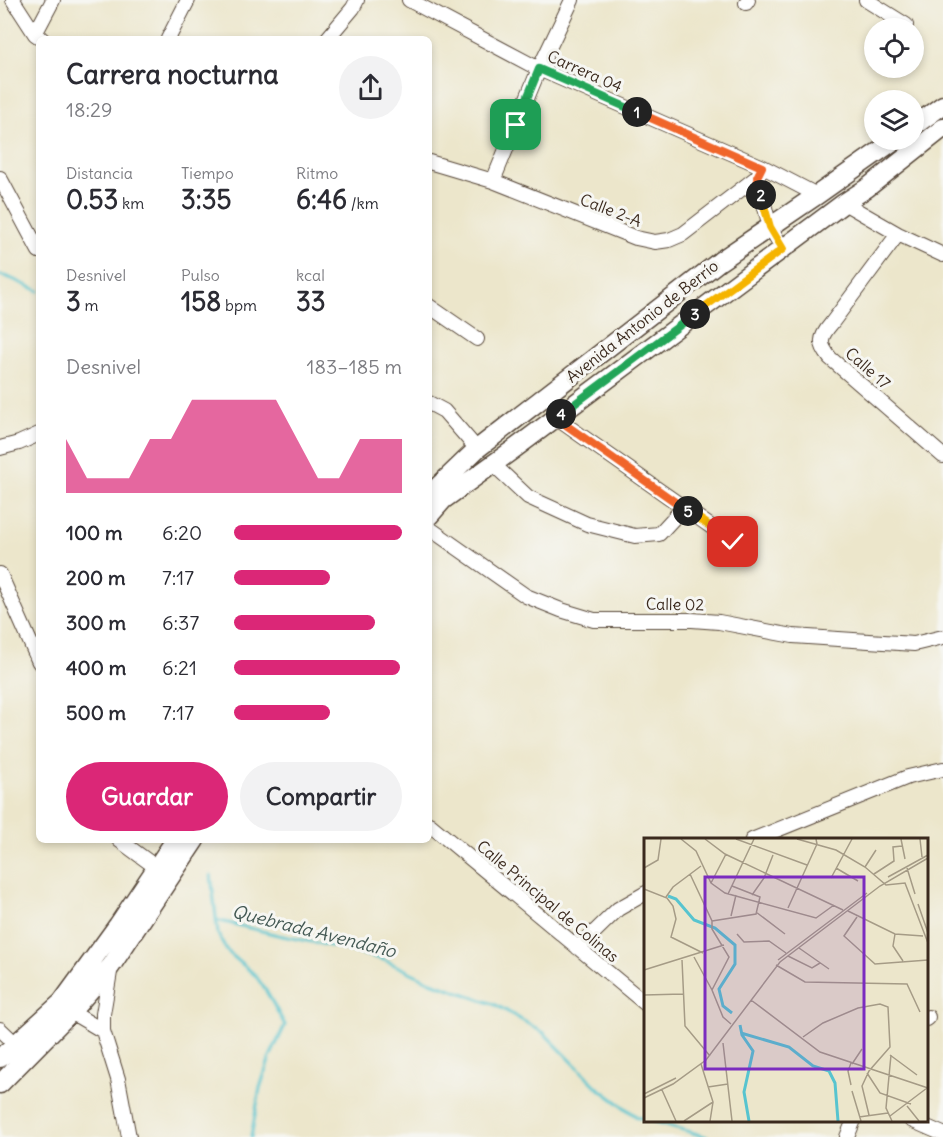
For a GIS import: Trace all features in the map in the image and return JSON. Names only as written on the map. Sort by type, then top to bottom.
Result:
[{"type":"street","points":[[13,0],[39,36]]},
{"type":"street","points":[[39,36],[53,0]]},
{"type":"street","points":[[170,36],[188,0]]},
{"type":"street","points":[[330,36],[357,0]]},
{"type":"street","name":"Carrera 04","points":[[409,0],[539,69],[760,172],[817,195]]},
{"type":"street","points":[[493,181],[539,69],[572,0]]},
{"type":"street","points":[[866,0],[895,18]]},
{"type":"street","points":[[924,119],[943,105]]},
{"type":"street","name":"Avenida Antonio de Berrío","points":[[432,513],[443,500],[867,188],[943,128]]},
{"type":"street","name":"Avenida Antonio de Berrío","points":[[432,492],[477,448],[720,261],[881,150]]},
{"type":"street","name":"Calle 2-A","points":[[432,163],[493,181],[636,238],[655,242],[669,240],[683,234],[760,172]]},
{"type":"street","points":[[760,172],[770,227],[783,249]]},
{"type":"street","points":[[0,178],[36,245]]},
{"type":"street","points":[[844,203],[898,234],[943,255]]},
{"type":"street","name":"Calle 17","points":[[898,234],[825,331],[821,340],[823,349],[830,358],[943,456]]},
{"type":"street","points":[[432,308],[477,339]]},
{"type":"street","points":[[432,405],[444,411],[477,448]]},
{"type":"street","points":[[556,418],[733,542]]},
{"type":"street","points":[[0,448],[36,435]]},
{"type":"street","points":[[493,464],[528,497],[587,524],[635,536],[659,534],[683,508]]},
{"type":"street","name":"Calle 02","points":[[432,530],[526,596],[594,620],[719,622],[793,636],[914,644],[943,637]]},
{"type":"street","points":[[0,574],[36,655]]},
{"type":"street","points":[[757,838],[908,777],[943,769]]},
{"type":"street","name":"Calle Principal de Colinas","points":[[432,826],[644,1002]]},
{"type":"street","points":[[123,843],[157,868]]},
{"type":"street","points":[[0,1084],[22,1050],[62,1002],[118,925],[173,843]]},
{"type":"street","points":[[0,1058],[22,1050],[71,1012],[111,966],[193,843]]},
{"type":"street","points":[[578,948],[618,909],[644,893]]},
{"type":"street","points":[[111,966],[103,1014],[103,1031],[118,1079],[129,1137]]},
{"type":"street","points":[[71,1012],[103,1031]]},
{"type":"street","points":[[0,1029],[22,1050]]},
{"type":"street","points":[[847,1137],[853,1122]]},
{"type":"street","points":[[916,1122],[943,1134]]},
{"type":"waterway","points":[[0,275],[36,290]]},
{"type":"waterway","points":[[211,875],[218,934],[227,951],[255,975],[285,1025],[270,1057],[260,1088],[251,1137]]},
{"type":"waterway","name":"Quebrada Avendaño","points":[[216,920],[384,960],[431,982],[496,1005],[544,1033],[597,1087],[637,1117],[644,1119]]},
{"type":"waterway","name":"Quebrada Avendaño","points":[[657,1122],[707,1137]]},
{"type":"route","points":[[516,125],[539,69],[762,167],[757,177],[770,227],[783,249],[556,418],[733,542]]}]
